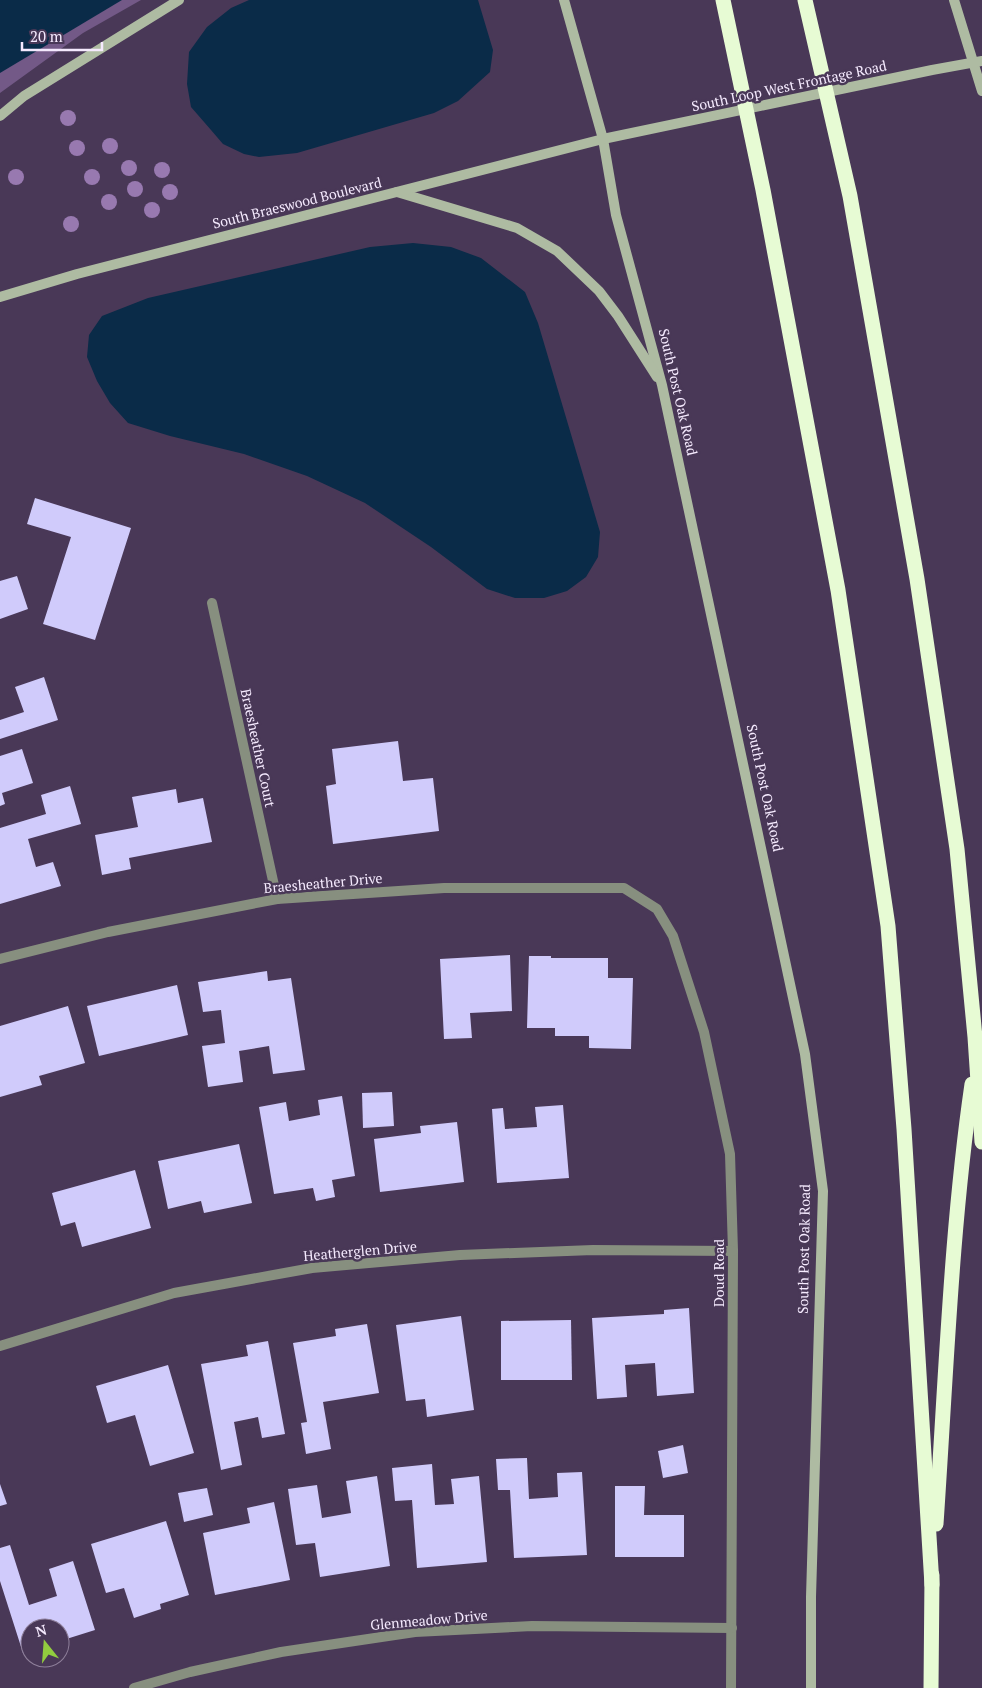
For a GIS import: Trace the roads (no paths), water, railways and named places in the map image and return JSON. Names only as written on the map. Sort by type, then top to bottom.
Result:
[{"type":"highway","points":[[723,0],[763,190],[838,590],[888,926],[904,1128],[932,1585]]},
{"type":"highway","points":[[805,0],[850,196],[917,579],[957,849],[976,1036],[982,1142]]},
{"type":"highway","points":[[931,1688],[932,1585],[954,1264],[966,1124],[982,1013]]},
{"type":"main road","points":[[0,116],[24,96],[180,0]]},
{"type":"main road","name":"South Post Oak Road","points":[[564,0],[603,139],[616,215],[662,385],[805,1054],[823,1191],[812,1597],[812,1688]]},
{"type":"main road","points":[[954,0],[977,62],[982,91]]},
{"type":"main road","name":"South Loop West Frontage Road","points":[[603,139],[977,62]]},
{"type":"main road","name":"South Braeswood Boulevard","points":[[0,297],[77,274],[603,139]]},
{"type":"main road","points":[[396,192],[517,228],[557,251],[599,291],[618,316],[662,385]]},
{"type":"street","name":"Braesheather Court","points":[[212,603],[277,899]]},
{"type":"street","name":"Braesheather Drive","points":[[0,959],[108,932],[277,899],[444,888],[624,888]]},
{"type":"street","name":"Doud Road","points":[[624,888],[657,909],[673,936],[704,1032],[730,1154],[733,1251],[731,1688]]},
{"type":"street","name":"Heatherglen Drive","points":[[0,1346],[174,1293],[312,1268],[460,1256],[593,1250],[733,1251]]},
{"type":"street","name":"Glenmeadow Drive","points":[[134,1688],[190,1672],[281,1652],[415,1632],[532,1626],[732,1628]]},
{"type":"water","points":[[0,0],[122,0],[0,73]]},
{"type":"water","points":[[249,0],[478,0],[493,50],[490,72],[458,101],[434,113],[297,153],[259,157],[244,154],[223,144],[191,107],[187,84],[189,52],[207,27],[231,8]]},
{"type":"water","points":[[413,243],[451,247],[481,258],[525,292],[538,323],[600,532],[598,557],[586,577],[567,591],[544,598],[515,598],[487,589],[431,547],[365,503],[307,476],[244,454],[170,436],[128,423],[110,403],[97,381],[87,357],[89,335],[102,316],[148,298],[370,247]]}]
